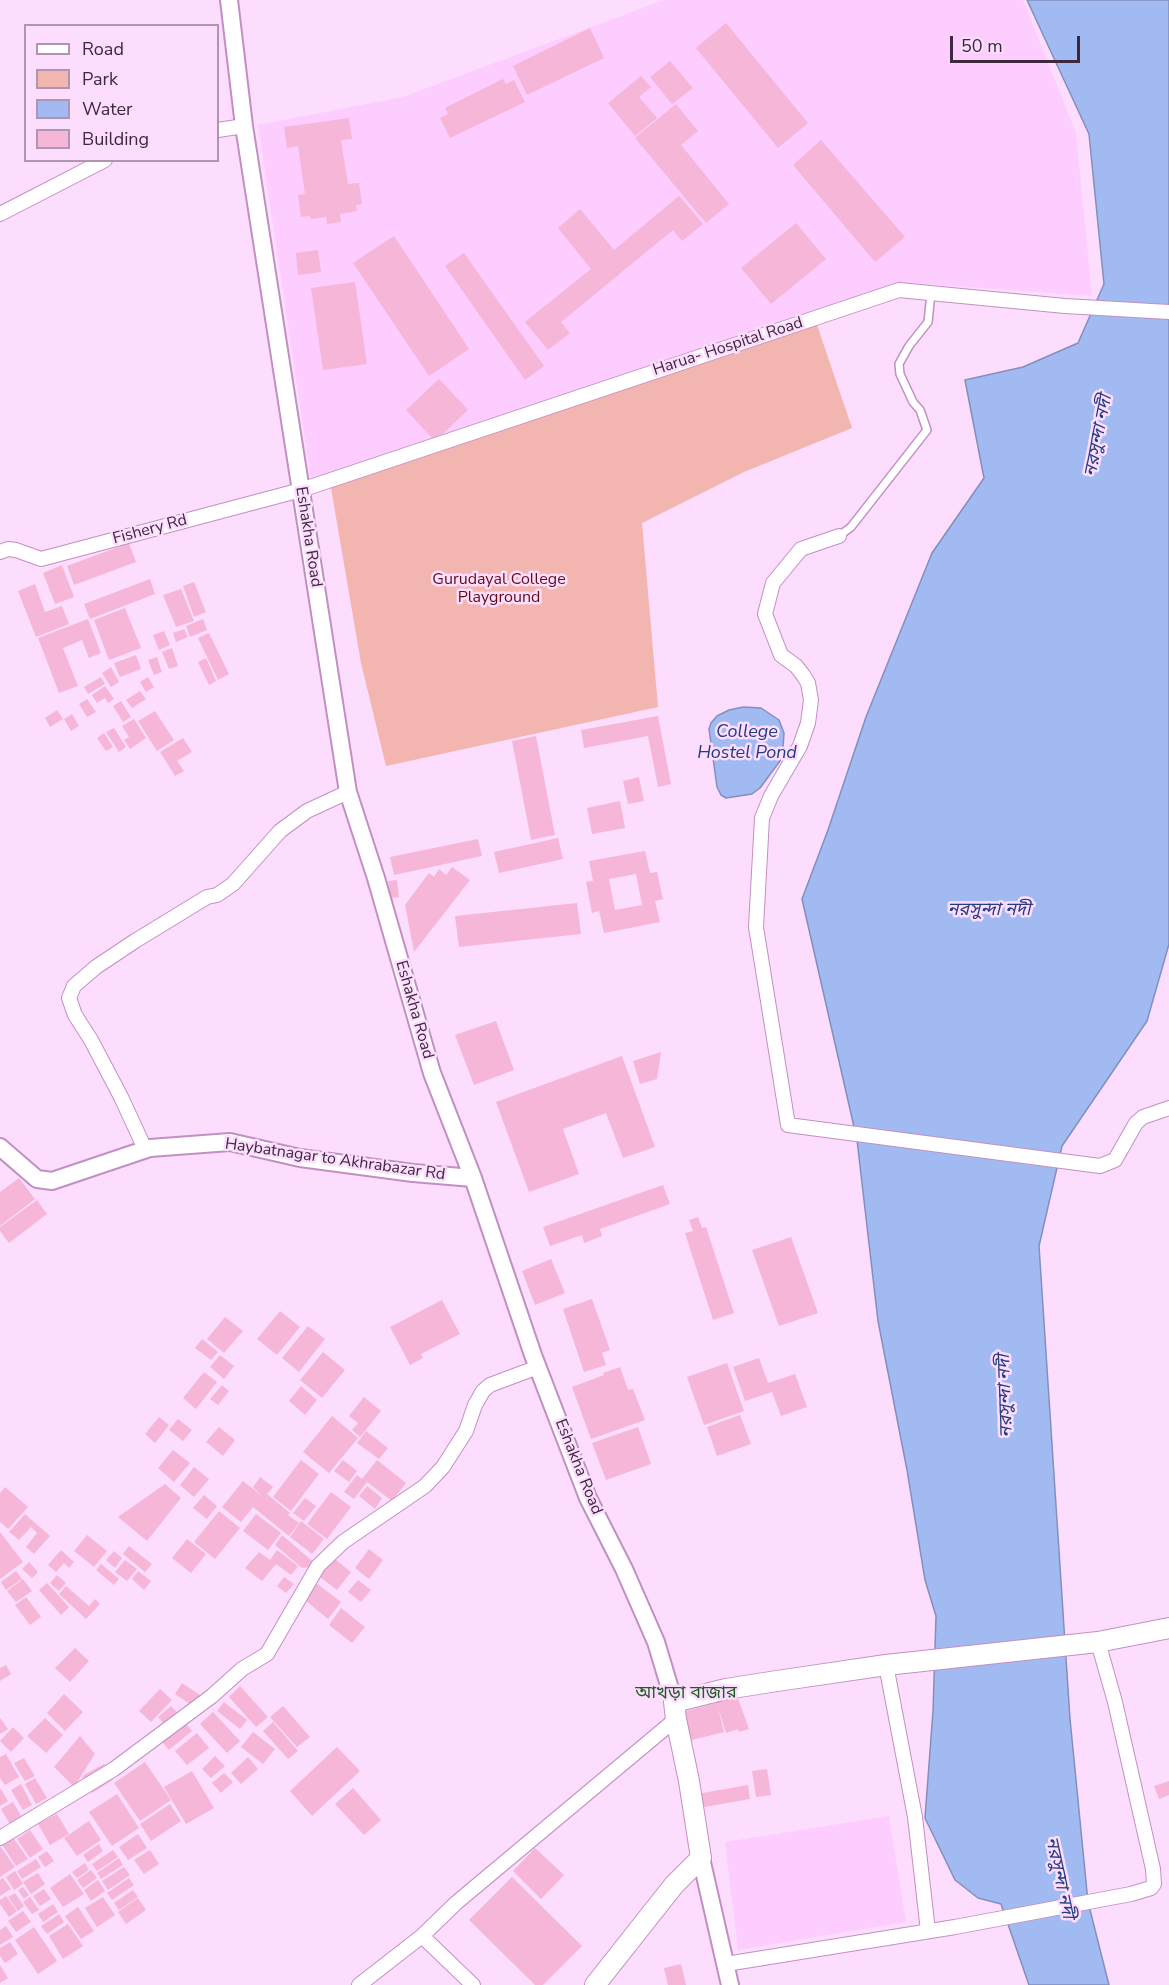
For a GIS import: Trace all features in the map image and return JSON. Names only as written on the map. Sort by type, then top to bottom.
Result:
[{"type":"main road","points":[[675,1710],[726,1689],[886,1665],[1093,1642],[1169,1628]]},
{"type":"main road","name":"Eshakha Road","points":[[675,1710],[689,1781],[700,1858]]},
{"type":"main road","points":[[595,1985],[667,1893],[700,1858]]},
{"type":"street","name":"Eshakha Road","points":[[229,0],[244,126],[348,792],[376,878],[432,1073],[473,1178],[538,1367],[588,1498],[624,1569],[656,1642],[675,1710]]},
{"type":"street","points":[[219,130],[244,126]]},
{"type":"street","points":[[0,214],[101,162]]},
{"type":"street","name":"Harua- Hospital Road","points":[[301,490],[898,290],[1065,306],[1169,312]]},
{"type":"street","name":"Fishery Rd","points":[[0,552],[8,549],[16,550],[41,559],[301,490]]},
{"type":"street","points":[[839,536],[801,549],[773,583],[765,614],[781,655],[796,666],[808,683],[811,700],[808,723],[801,746],[771,796],[762,818],[756,927],[788,1125],[1100,1166],[1115,1160],[1136,1123],[1143,1117],[1169,1107]]},
{"type":"street","points":[[145,1149],[121,1096],[75,1014],[69,998],[74,986],[96,967],[135,940],[233,884],[280,831],[307,811],[348,792]]},
{"type":"street","name":"Haybatnagar to Akhrabazar Rd","points":[[0,1147],[37,1179],[52,1181],[145,1149],[230,1143],[300,1158],[413,1173],[473,1178]]},
{"type":"street","points":[[0,1838],[114,1769],[212,1696],[242,1669],[267,1654],[318,1566],[343,1542],[425,1486],[443,1467],[466,1431],[475,1405],[483,1391],[490,1385],[538,1367]]},
{"type":"street","points":[[726,1964],[955,1927],[1151,1888],[1154,1884],[1153,1869],[1115,1702],[1093,1642]]},
{"type":"street","points":[[886,1665],[915,1816],[928,1931]]},
{"type":"street","points":[[359,1985],[422,1936],[456,1903],[675,1710]]},
{"type":"street","name":"Eshakha Road","points":[[700,1858],[730,1985]]},
{"type":"street","points":[[422,1936],[473,1985]]},
{"type":"lane","points":[[839,536],[851,527],[927,430],[920,410],[913,402],[900,374],[899,364],[909,346],[928,322],[932,293]]},
{"type":"shaded area","points":[[664,0],[1023,0],[1076,133],[1092,296],[899,282],[312,486],[258,125],[403,97]]},
{"type":"shaded area","points":[[889,1816],[906,1922],[738,1950],[725,1842]]},
{"type":"green space","name":"Gurudayal College Playground","points":[[817,325],[852,428],[744,472],[642,523],[658,707],[386,766],[361,663],[331,488]]},
{"type":"water","name":"নরসুন্দা নদী","points":[[1027,0],[1169,0],[1169,944],[1147,1021],[1062,1146],[1039,1246],[1070,1719],[1088,1902],[1109,1985],[1029,1985],[1001,1904],[978,1898],[955,1880],[925,1818],[933,1711],[936,1616],[925,1580],[907,1470],[878,1321],[857,1140],[802,899],[866,717],[932,553],[984,478],[965,380],[1023,367],[1078,343],[1104,284],[1089,134]]},
{"type":"water","name":"College Hostel Pond","points":[[743,707],[761,708],[779,720],[784,733],[783,749],[780,761],[760,788],[752,794],[726,798],[721,795],[717,787],[709,729],[717,716]]},
{"type":"building","points":[[726,23],[808,123],[778,148],[696,48]]},
{"type":"building","points":[[590,28],[604,58],[527,95],[513,66]]},
{"type":"building","points":[[670,61],[693,88],[672,104],[650,77]]},
{"type":"building","points":[[641,76],[651,87],[639,97],[657,118],[635,136],[608,103]]},
{"type":"building","points":[[503,79],[506,84],[514,80],[525,102],[450,138],[440,118],[448,114],[445,108]]},
{"type":"building","points":[[676,104],[698,131],[681,145],[729,204],[706,223],[635,138]]},
{"type":"building","points":[[349,118],[352,139],[341,140],[348,184],[359,183],[362,204],[356,205],[357,211],[340,214],[341,222],[327,224],[326,217],[311,219],[310,216],[301,217],[298,195],[305,194],[298,146],[287,148],[284,127]]},
{"type":"building","points":[[821,140],[905,237],[875,262],[793,165]]},
{"type":"building","points":[[679,196],[703,224],[682,241],[673,230],[561,322],[570,333],[548,350],[525,322],[591,269],[558,228],[580,209],[614,250]]},
{"type":"building","points":[[796,223],[826,259],[771,304],[741,268]]},
{"type":"building","points":[[394,236],[469,349],[429,376],[353,263]]},
{"type":"building","points":[[318,250],[321,272],[298,275],[296,253]]},
{"type":"building","points":[[464,253],[544,366],[525,380],[445,266]]},
{"type":"building","points":[[355,282],[367,364],[323,370],[311,288]]},
{"type":"building","points":[[439,379],[468,410],[435,441],[406,410]]},
{"type":"building","points":[[129,543],[136,562],[74,585],[67,566]]},
{"type":"building","points":[[62,565],[74,597],[55,604],[43,573]]},
{"type":"building","points":[[150,579],[155,594],[90,619],[84,604]]},
{"type":"building","points":[[194,582],[206,612],[194,617],[183,586]]},
{"type":"building","points":[[35,584],[45,612],[62,606],[69,624],[36,637],[18,591]]},
{"type":"building","points":[[181,589],[194,621],[176,627],[163,595]]},
{"type":"building","points":[[125,608],[141,648],[109,660],[94,620]]},
{"type":"building","points":[[88,619],[101,653],[89,658],[82,640],[63,648],[78,686],[59,693],[38,638]]},
{"type":"building","points":[[203,619],[207,630],[190,637],[186,626]]},
{"type":"building","points":[[184,629],[188,637],[176,642],[173,633]]},
{"type":"building","points":[[164,631],[170,645],[159,650],[153,635]]},
{"type":"building","points":[[209,633],[229,674],[218,680],[198,638]]},
{"type":"building","points":[[172,648],[178,666],[169,669],[162,652]]},
{"type":"building","points":[[136,655],[141,669],[120,677],[114,663]]},
{"type":"building","points":[[157,657],[162,672],[154,675],[148,660]]},
{"type":"building","points":[[206,658],[216,681],[209,685],[198,662]]},
{"type":"building","points":[[111,667],[119,682],[111,687],[102,673]]},
{"type":"building","points":[[101,677],[105,684],[88,694],[84,687]]},
{"type":"building","points":[[148,677],[154,687],[146,692],[140,682]]},
{"type":"building","points":[[105,686],[114,699],[108,703],[105,698],[97,703],[92,695]]},
{"type":"building","points":[[140,691],[146,699],[132,708],[126,700]]},
{"type":"building","points":[[87,699],[96,712],[87,717],[79,704]]},
{"type":"building","points":[[121,701],[131,717],[123,722],[113,706]]},
{"type":"building","points":[[57,710],[63,719],[50,727],[45,718]]},
{"type":"building","points":[[155,711],[174,740],[157,751],[138,721]]},
{"type":"building","points":[[72,714],[79,726],[71,731],[64,719]]},
{"type":"building","points":[[658,716],[671,784],[658,787],[648,736],[584,748],[581,730]]},
{"type":"building","points":[[134,719],[146,738],[130,749],[124,740],[129,737],[122,726]]},
{"type":"building","points":[[114,728],[126,747],[119,752],[106,732]]},
{"type":"building","points":[[104,733],[113,747],[106,751],[97,738]]},
{"type":"building","points":[[536,736],[555,835],[531,840],[512,741]]},
{"type":"building","points":[[183,738],[192,752],[177,761],[184,771],[175,776],[160,752]]},
{"type":"building","points":[[639,777],[644,801],[628,804],[623,781]]},
{"type":"building","points":[[620,801],[625,828],[592,834],[587,808]]},
{"type":"building","points":[[558,838],[563,859],[499,873],[494,852]]},
{"type":"building","points":[[478,839],[482,856],[394,875],[390,857]]},
{"type":"building","points":[[645,851],[650,873],[657,872],[663,899],[655,901],[660,922],[604,933],[599,911],[592,913],[586,882],[593,881],[589,861]],"holes":[[[636,874],[642,905],[615,910],[609,879]]]},
{"type":"building","points":[[452,867],[470,880],[414,952],[405,905],[429,873],[434,877],[439,869],[446,875]]},
{"type":"building","points":[[397,880],[399,897],[390,898],[388,881]]},
{"type":"building","points":[[577,903],[581,934],[459,947],[455,916]]},
{"type":"building","points":[[496,1021],[514,1070],[474,1085],[455,1035]]},
{"type":"building","points":[[661,1052],[657,1079],[640,1084],[633,1061]]},
{"type":"building","points":[[622,1056],[655,1147],[623,1158],[606,1113],[563,1129],[579,1174],[529,1192],[496,1102]]},
{"type":"building","points":[[19,1178],[35,1199],[0,1226],[0,1192]]},
{"type":"building","points":[[663,1185],[670,1204],[600,1229],[602,1236],[584,1243],[582,1235],[550,1246],[543,1227]]},
{"type":"building","points":[[37,1200],[47,1214],[9,1243],[0,1231],[0,1227]]},
{"type":"building","points":[[698,1217],[702,1228],[706,1227],[734,1313],[713,1320],[685,1233],[693,1231],[689,1220]]},
{"type":"building","points":[[791,1237],[818,1313],[779,1326],[752,1250]]},
{"type":"building","points":[[551,1259],[565,1293],[535,1305],[522,1271]]},
{"type":"building","points":[[592,1299],[610,1350],[602,1353],[606,1365],[584,1372],[563,1309]]},
{"type":"building","points":[[442,1300],[460,1334],[421,1354],[423,1358],[410,1365],[390,1327]]},
{"type":"building","points":[[280,1311],[300,1327],[277,1355],[257,1339]]},
{"type":"building","points":[[225,1317],[243,1331],[224,1353],[207,1339]]},
{"type":"building","points":[[308,1326],[325,1339],[299,1372],[282,1358]]},
{"type":"building","points":[[202,1339],[218,1352],[211,1360],[195,1348]]},
{"type":"building","points":[[323,1352],[345,1370],[322,1398],[300,1380]]},
{"type":"building","points":[[220,1355],[234,1366],[224,1379],[210,1367]]},
{"type":"building","points":[[759,1358],[768,1383],[795,1374],[807,1407],[781,1416],[772,1392],[745,1401],[733,1367]]},
{"type":"building","points":[[727,1363],[744,1411],[704,1425],[687,1377]]},
{"type":"building","points":[[620,1367],[628,1390],[633,1389],[645,1420],[591,1439],[572,1387]]},
{"type":"building","points":[[204,1372],[217,1382],[196,1409],[183,1398]]},
{"type":"building","points":[[222,1385],[229,1391],[218,1405],[210,1399]]},
{"type":"building","points":[[301,1386],[317,1400],[305,1415],[289,1401]]},
{"type":"building","points":[[364,1397],[381,1411],[360,1437],[352,1430],[358,1423],[349,1416]]},
{"type":"building","points":[[740,1415],[751,1444],[717,1456],[707,1427]]},
{"type":"building","points":[[332,1416],[358,1438],[329,1473],[303,1452]]},
{"type":"building","points":[[159,1417],[169,1425],[155,1443],[145,1434]]},
{"type":"building","points":[[178,1419],[192,1430],[183,1441],[169,1430]]},
{"type":"building","points":[[219,1427],[235,1440],[223,1456],[206,1442]]},
{"type":"building","points":[[638,1427],[651,1464],[606,1480],[592,1443]]},
{"type":"building","points":[[366,1431],[388,1448],[379,1459],[357,1443]]},
{"type":"building","points":[[173,1450],[190,1463],[174,1482],[158,1468]]},
{"type":"building","points":[[301,1460],[319,1474],[291,1511],[273,1497]]},
{"type":"building","points":[[343,1460],[357,1471],[349,1482],[334,1471]]},
{"type":"building","points":[[377,1460],[406,1483],[392,1501],[367,1482],[354,1499],[344,1492],[357,1475],[362,1479]]},
{"type":"building","points":[[194,1467],[209,1479],[194,1497],[180,1485]]},
{"type":"building","points":[[260,1477],[273,1487],[267,1494],[299,1523],[289,1536],[253,1507],[241,1522],[222,1507],[243,1481],[262,1496],[253,1487]]},
{"type":"building","points":[[165,1484],[181,1498],[147,1541],[118,1517]]},
{"type":"building","points":[[367,1486],[382,1498],[375,1509],[359,1496]]},
{"type":"building","points":[[5,1487],[28,1507],[8,1529],[0,1522],[0,1493]]},
{"type":"building","points":[[331,1492],[351,1507],[327,1539],[307,1524]]},
{"type":"building","points":[[204,1495],[217,1506],[207,1519],[193,1508]]},
{"type":"building","points":[[305,1498],[316,1506],[304,1521],[293,1513]]},
{"type":"building","points":[[219,1511],[240,1528],[215,1559],[194,1542]]},
{"type":"building","points":[[25,1514],[50,1536],[34,1554],[26,1547],[37,1533],[31,1527],[19,1540],[9,1532]]},
{"type":"building","points":[[256,1514],[281,1533],[268,1550],[243,1531]]},
{"type":"building","points":[[301,1521],[324,1539],[312,1554],[290,1537]]},
{"type":"building","points":[[0,1532],[23,1562],[0,1579]]},
{"type":"building","points":[[87,1535],[107,1551],[94,1567],[74,1551]]},
{"type":"building","points":[[282,1535],[318,1566],[302,1568],[275,1545]]},
{"type":"building","points":[[187,1539],[206,1554],[191,1573],[172,1558]]},
{"type":"building","points":[[129,1546],[152,1564],[145,1572],[123,1554]]},
{"type":"building","points":[[369,1549],[383,1560],[369,1579],[355,1568]]},
{"type":"building","points":[[61,1550],[74,1562],[69,1568],[64,1563],[56,1572],[48,1565]]},
{"type":"building","points":[[277,1550],[298,1566],[291,1575],[276,1564],[262,1581],[245,1568],[259,1552],[270,1560]]},
{"type":"building","points":[[114,1551],[122,1558],[115,1568],[106,1560]]},
{"type":"building","points":[[330,1555],[351,1572],[337,1590],[316,1574],[318,1566]]},
{"type":"building","points":[[125,1560],[137,1569],[127,1581],[115,1572]]},
{"type":"building","points":[[29,1562],[38,1572],[32,1578],[22,1569]]},
{"type":"building","points":[[101,1564],[119,1579],[114,1585],[96,1570]]},
{"type":"building","points":[[16,1571],[22,1579],[6,1590],[1,1582]]},
{"type":"building","points":[[138,1571],[151,1581],[144,1590],[132,1579]]},
{"type":"building","points":[[57,1575],[66,1583],[59,1591],[50,1583]]},
{"type":"building","points":[[284,1577],[294,1584],[286,1593],[277,1586]]},
{"type":"building","points":[[23,1579],[32,1591],[16,1602],[7,1591]]},
{"type":"building","points":[[311,1579],[341,1602],[328,1619],[299,1595]]},
{"type":"building","points":[[358,1580],[371,1590],[361,1602],[348,1592]]},
{"type":"building","points":[[47,1583],[69,1607],[61,1615],[39,1590]]},
{"type":"building","points":[[66,1586],[89,1606],[95,1599],[100,1604],[86,1619],[59,1594]]},
{"type":"building","points":[[26,1597],[41,1617],[30,1625],[15,1605]]},
{"type":"building","points":[[341,1608],[365,1627],[352,1643],[329,1625]]},
{"type":"building","points":[[75,1648],[89,1661],[70,1682],[55,1668]]},
{"type":"building","points":[[6,1665],[11,1674],[0,1681],[0,1668]]},
{"type":"building","points":[[182,1683],[203,1697],[196,1708],[175,1694]]},
{"type":"building","points":[[240,1686],[268,1717],[256,1727],[229,1697]]},
{"type":"building","points":[[160,1689],[172,1700],[151,1722],[139,1711]]},
{"type":"building","points":[[735,1690],[749,1729],[739,1732],[738,1729],[726,1733],[718,1707],[724,1732],[688,1741],[682,1712],[716,1703],[715,1699]]},
{"type":"building","points":[[64,1694],[83,1712],[65,1731],[47,1713]]},
{"type":"building","points":[[224,1702],[247,1720],[240,1729],[217,1711]]},
{"type":"building","points":[[171,1706],[177,1712],[163,1723],[158,1717]]},
{"type":"building","points":[[283,1706],[310,1737],[297,1747],[270,1717]]},
{"type":"building","points":[[213,1712],[240,1741],[227,1753],[200,1724]]},
{"type":"building","points":[[0,1718],[8,1729],[0,1734]]},
{"type":"building","points":[[45,1718],[63,1735],[46,1753],[27,1736]]},
{"type":"building","points":[[182,1719],[192,1731],[169,1750],[159,1738]]},
{"type":"building","points":[[273,1722],[298,1751],[288,1759],[263,1731]]},
{"type":"building","points":[[13,1727],[24,1738],[11,1752],[0,1741]]},
{"type":"building","points":[[253,1732],[275,1749],[263,1764],[241,1747]]},
{"type":"building","points":[[197,1733],[209,1748],[187,1765],[175,1751]]},
{"type":"building","points":[[80,1736],[95,1754],[74,1787],[54,1767]]},
{"type":"building","points":[[337,1747],[360,1771],[312,1816],[290,1791]]},
{"type":"building","points":[[6,1754],[19,1777],[5,1785],[0,1778],[0,1757]]},
{"type":"building","points":[[215,1756],[225,1766],[211,1778],[202,1769]]},
{"type":"building","points":[[248,1757],[258,1769],[241,1784],[231,1773]]},
{"type":"building","points":[[24,1758],[35,1776],[25,1781],[14,1763]]},
{"type":"building","points":[[145,1762],[171,1800],[140,1821],[114,1783]]},
{"type":"building","points":[[104,1764],[113,1780],[92,1793],[82,1776]]},
{"type":"building","points":[[767,1769],[771,1795],[756,1797],[752,1771]]},
{"type":"building","points":[[192,1771],[214,1808],[186,1824],[164,1787]]},
{"type":"building","points":[[224,1773],[233,1782],[221,1793],[212,1783]]},
{"type":"building","points":[[35,1778],[47,1798],[36,1804],[25,1784]]},
{"type":"building","points":[[1169,1781],[1169,1795],[1159,1799],[1154,1786]]},
{"type":"building","points":[[21,1784],[32,1805],[23,1810],[11,1790]]},
{"type":"building","points":[[748,1785],[750,1799],[699,1808],[697,1794]]},
{"type":"building","points":[[0,1788],[8,1801],[0,1806]]},
{"type":"building","points":[[353,1788],[381,1820],[364,1835],[335,1804]]},
{"type":"building","points":[[117,1794],[139,1828],[112,1846],[89,1812]]},
{"type":"building","points":[[48,1800],[54,1811],[15,1833],[1,1809],[13,1802],[21,1816]]},
{"type":"building","points":[[170,1804],[181,1821],[151,1841],[140,1824]]},
{"type":"building","points":[[57,1814],[69,1834],[50,1845],[38,1824]]},
{"type":"building","points":[[89,1821],[101,1840],[77,1856],[64,1838]]},
{"type":"building","points":[[30,1830],[43,1849],[30,1858],[17,1839]]},
{"type":"building","points":[[138,1834],[147,1848],[128,1860],[119,1847]]},
{"type":"building","points":[[12,1836],[28,1859],[16,1866],[1,1843]]},
{"type":"building","points":[[99,1844],[103,1851],[88,1862],[83,1855]]},
{"type":"building","points":[[0,1846],[15,1867],[0,1877]]},
{"type":"building","points":[[535,1848],[564,1875],[541,1899],[513,1871]]},
{"type":"building","points":[[113,1850],[118,1857],[97,1871],[92,1864]]},
{"type":"building","points":[[150,1850],[159,1864],[144,1874],[134,1860]]},
{"type":"building","points":[[47,1851],[54,1861],[45,1867],[38,1857]]},
{"type":"building","points":[[119,1858],[123,1865],[101,1879],[97,1873]]},
{"type":"building","points":[[36,1859],[41,1867],[22,1879],[17,1871]]},
{"type":"building","points":[[85,1863],[89,1870],[77,1878],[72,1872]]},
{"type":"building","points":[[124,1867],[130,1875],[108,1890],[102,1881]]},
{"type":"building","points":[[91,1870],[97,1878],[83,1888],[77,1880]]},
{"type":"building","points":[[15,1871],[23,1884],[14,1890],[6,1877]]},
{"type":"building","points":[[38,1873],[45,1884],[31,1894],[23,1882]]},
{"type":"building","points":[[70,1874],[84,1894],[63,1907],[50,1888]]},
{"type":"building","points":[[512,1877],[582,1946],[543,1985],[535,1985],[469,1920]]},
{"type":"building","points":[[3,1878],[11,1889],[0,1896],[0,1880]]},
{"type":"building","points":[[129,1878],[134,1885],[112,1900],[107,1893]]},
{"type":"building","points":[[98,1880],[105,1891],[91,1901],[84,1890]]},
{"type":"building","points":[[23,1887],[29,1895],[24,1899],[18,1890]]},
{"type":"building","points":[[44,1889],[51,1899],[40,1906],[33,1896]]},
{"type":"building","points":[[133,1890],[138,1897],[119,1910],[114,1903]]},
{"type":"building","points":[[15,1893],[24,1906],[18,1911],[8,1897]]},
{"type":"building","points":[[6,1896],[17,1911],[9,1917],[0,1904],[0,1900]]},
{"type":"building","points":[[30,1897],[39,1910],[32,1914],[23,1902]]},
{"type":"building","points":[[103,1897],[115,1915],[97,1927],[85,1908]]},
{"type":"building","points":[[138,1898],[146,1910],[126,1924],[118,1912]]},
{"type":"building","points":[[53,1904],[58,1912],[43,1922],[38,1914]]},
{"type":"building","points":[[78,1907],[94,1931],[81,1939],[65,1916]]},
{"type":"building","points":[[23,1911],[31,1922],[16,1932],[8,1921]]},
{"type":"building","points":[[59,1914],[64,1922],[47,1934],[41,1926]]},
{"type":"building","points":[[68,1924],[83,1946],[63,1959],[49,1936]]},
{"type":"building","points":[[6,1926],[13,1937],[0,1945],[0,1930]]},
{"type":"building","points":[[34,1927],[57,1961],[38,1974],[15,1940]]},
{"type":"building","points":[[10,1942],[18,1954],[5,1963],[0,1956],[0,1948]]},
{"type":"building","points":[[681,1964],[686,1985],[668,1985],[664,1968]]},
{"type":"building","points":[[0,1965],[8,1978],[0,1983]]},
{"type":"district","name":"আখড়া বাজার","points":[[686,1694]]}]
